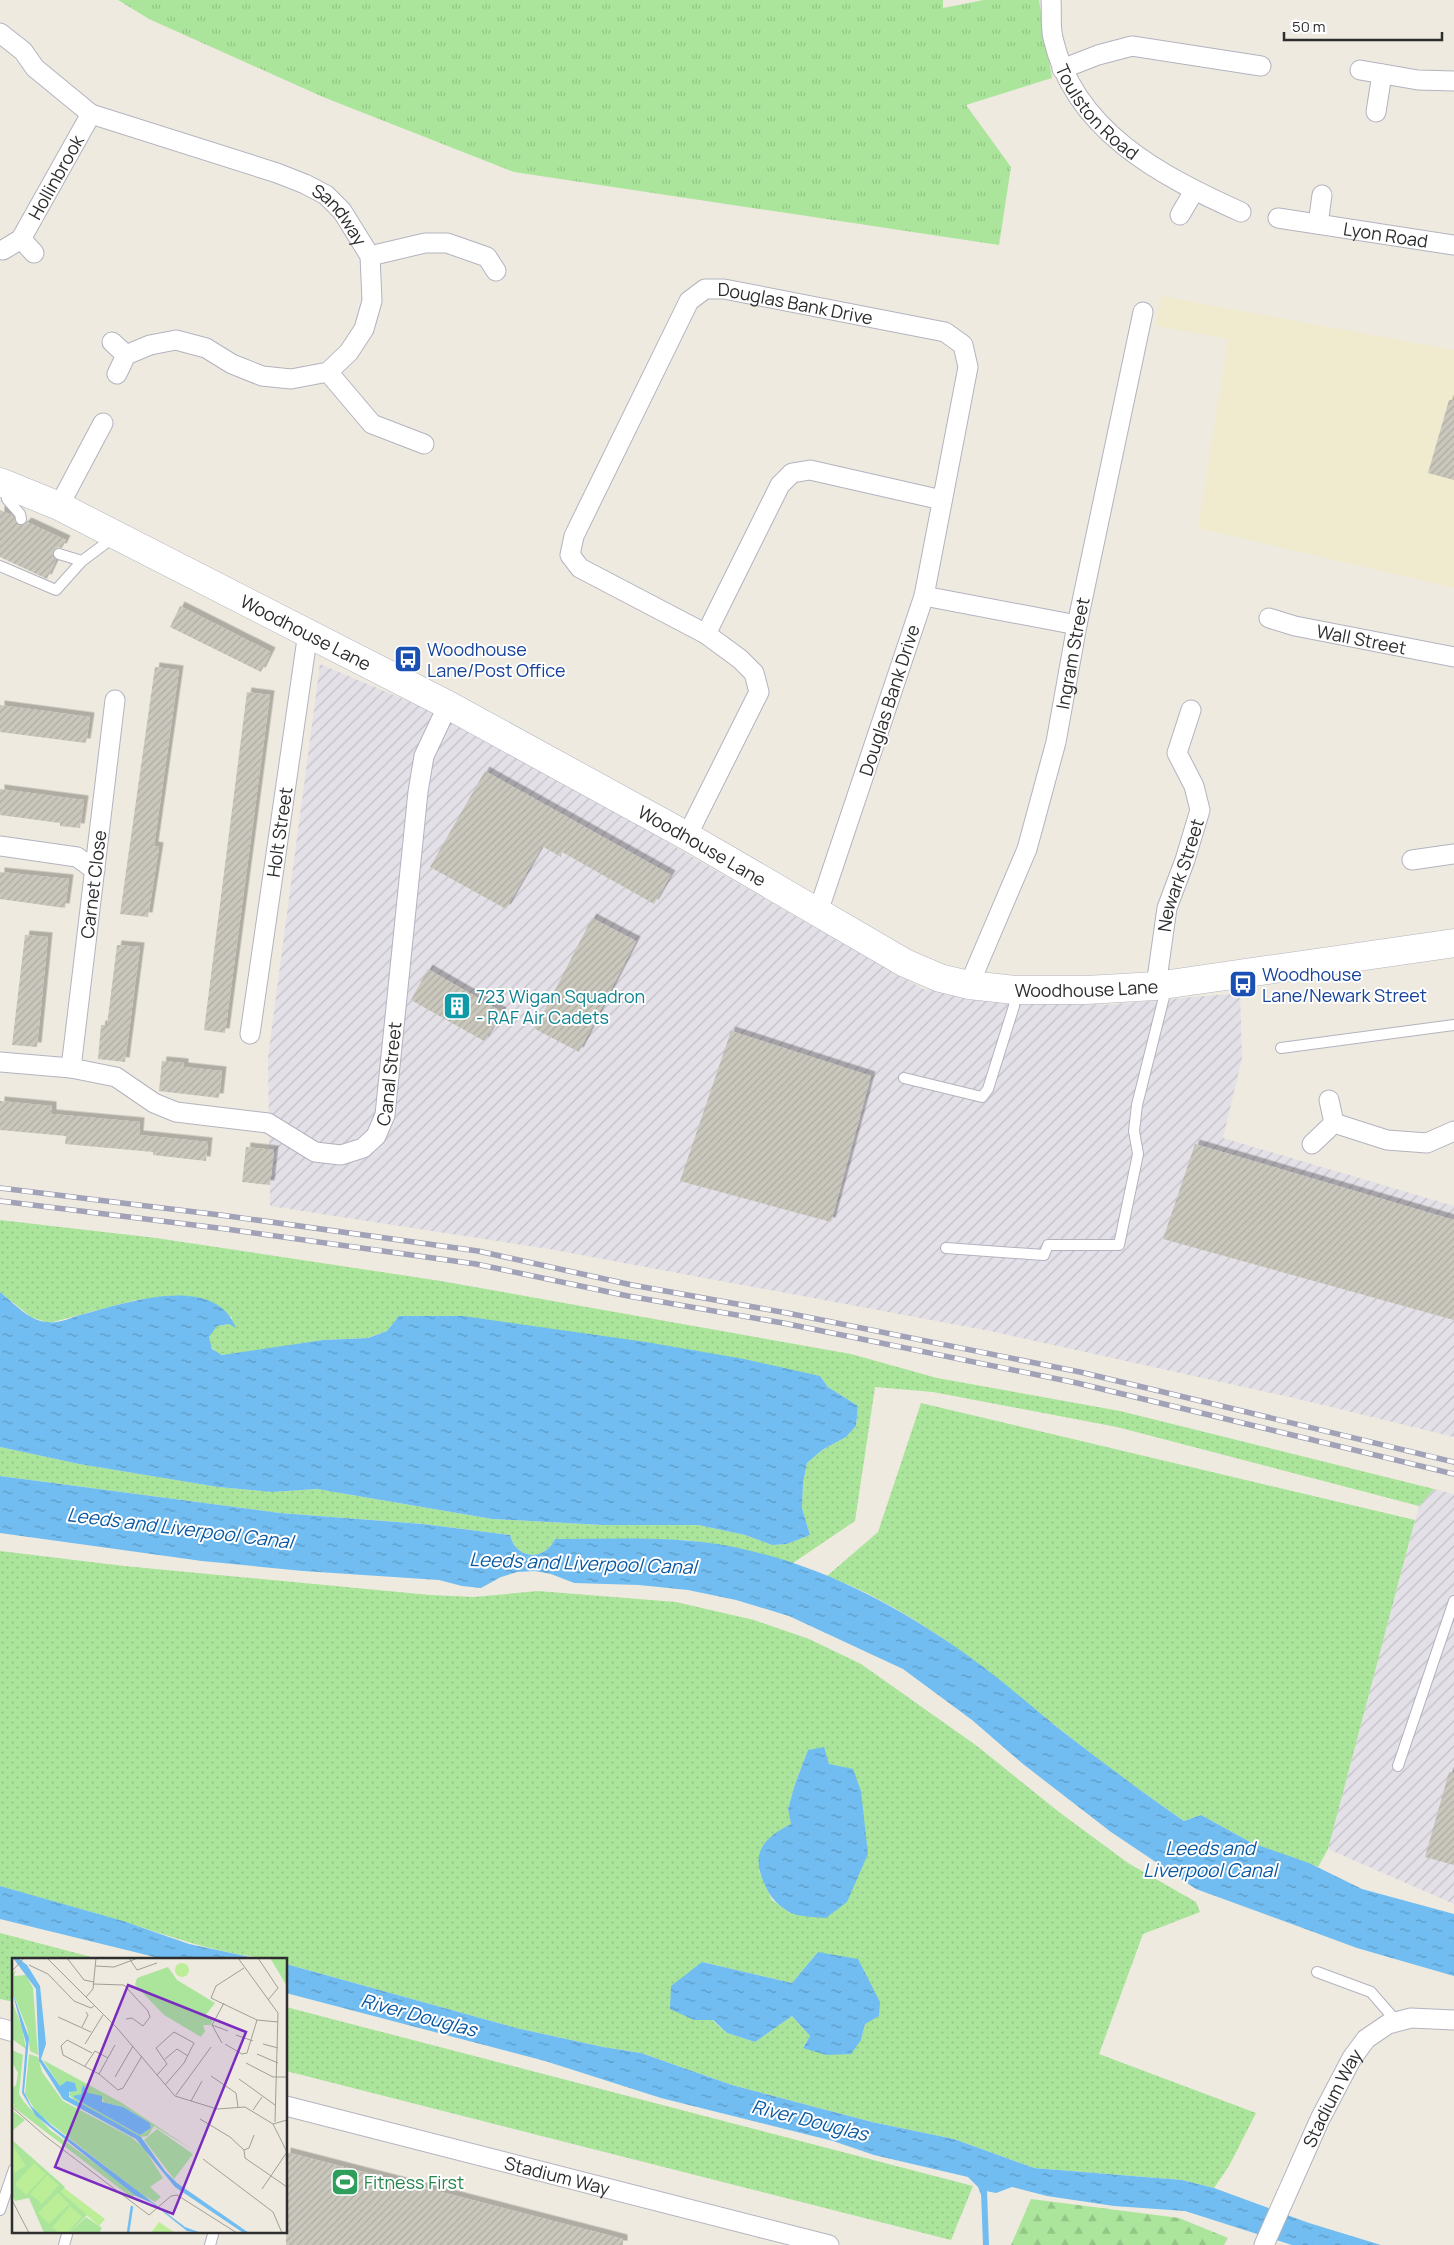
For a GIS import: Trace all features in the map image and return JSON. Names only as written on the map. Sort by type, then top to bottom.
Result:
[{"type":"main road","name":"Woodhouse Lane","points":[[5,492],[59,506],[308,632],[448,705],[687,836],[905,963],[940,978],[970,985],[1015,990],[1086,990],[1162,985],[1454,943]]},
{"type":"street","name":"Toulston Road","points":[[1051,0],[1052,36],[1062,69],[1083,105],[1110,136],[1125,148],[1194,191],[1242,212]]},
{"type":"street","name":"Sandway","points":[[0,33],[23,51],[35,68],[91,114],[305,184],[326,195],[342,211],[370,256],[372,301],[364,329],[349,352],[328,372]]},
{"type":"street","points":[[1062,69],[1098,54],[1132,46],[1232,52],[1261,66]]},
{"type":"street","points":[[1360,70],[1418,80],[1454,81]]},
{"type":"street","points":[[1376,112],[1382,74]]},
{"type":"street","name":"Hollinbrook","points":[[3,250],[21,239],[91,114]]},
{"type":"street","points":[[1180,215],[1194,191]]},
{"type":"street","name":"Lyon Road","points":[[1318,224],[1322,195]]},
{"type":"street","name":"Lyon Road","points":[[1278,218],[1454,245]]},
{"type":"street","name":"Hollinbrook","points":[[21,239],[34,253]]},
{"type":"street","points":[[370,256],[425,243],[447,243],[492,257]]},
{"type":"street","name":"Douglas Bank Drive","points":[[687,836],[758,692],[754,673],[706,634],[580,568],[570,554],[574,536],[689,301],[705,289],[724,289],[945,332],[963,345],[968,367],[924,596],[818,912]]},
{"type":"street","name":"Ingram Street","points":[[970,985],[1027,848],[1056,742],[1077,625],[1142,312]]},
{"type":"street","points":[[116,374],[126,355],[150,345],[176,340],[206,348],[232,364],[262,376],[291,379],[328,372],[372,424],[424,444]]},
{"type":"street","points":[[112,342],[126,355]]},
{"type":"street","points":[[59,506],[103,423]]},
{"type":"street","points":[[706,634],[780,484],[792,473],[810,470],[942,500]]},
{"type":"street","points":[[924,596],[1077,625]]},
{"type":"street","name":"Wall Street","points":[[1269,618],[1295,626],[1454,657]]},
{"type":"street","name":"Holt Street","points":[[250,1034],[308,632]]},
{"type":"street","name":"Carnet Close","points":[[71,1068],[116,700]]},
{"type":"street","name":"Canal Street","points":[[0,1062],[71,1068],[116,1077],[154,1103],[176,1112],[268,1123],[315,1152],[341,1156],[362,1148],[376,1136],[385,1115],[418,792],[424,756],[448,705]]},
{"type":"street","name":"Newark Street","points":[[1162,985],[1167,908],[1200,810],[1194,786],[1177,753],[1191,710]]},
{"type":"street","points":[[0,846],[77,857],[95,870]]},
{"type":"street","points":[[1412,860],[1454,854]]},
{"type":"street","points":[[1329,1100],[1334,1123]]},
{"type":"street","points":[[1334,1123],[1387,1140],[1427,1143],[1454,1131]]},
{"type":"street","points":[[1312,1144],[1334,1123]]},
{"type":"street","name":"Stadium Way","points":[[1264,2245],[1320,2119],[1352,2058],[1366,2039],[1388,2024],[1411,2018],[1454,2020]]},
{"type":"street","name":"Stadium Way","points":[[288,2107],[829,2245]]},
{"type":"lane","points":[[5,492],[20,514],[21,519]]},
{"type":"lane","points":[[0,566],[56,590],[82,561],[116,535]]},
{"type":"lane","points":[[59,554],[82,561]]},
{"type":"lane","points":[[946,1248],[1044,1255],[1048,1245],[1118,1245],[1138,1154],[1134,1131],[1137,1105],[1162,985]]},
{"type":"lane","points":[[904,1078],[982,1096],[988,1089],[1014,1006],[1015,990]]},
{"type":"lane","points":[[1281,1048],[1454,1024]]},
{"type":"lane","points":[[1398,1766],[1454,1601]]},
{"type":"lane","points":[[1317,1972],[1371,1992],[1397,2022]]},
{"type":"lane","points":[[0,2210],[12,2175]]},
{"type":"lane","points":[[64,2245],[68,2232]]},
{"type":"lane","points":[[210,2245],[214,2232]]},
{"type":"shaded area","points":[[1161,296],[1454,350],[1454,588],[1198,528],[1228,339],[1155,326]]},
{"type":"shaded area","points":[[320,664],[488,735],[692,857],[923,989],[1104,1005],[1240,993],[1242,1058],[1223,1138],[1454,1206],[1454,1437],[1294,1398],[990,1331],[549,1249],[270,1206],[268,1057]]},
{"type":"shaded area","points":[[1434,1489],[1454,1494],[1454,1904],[1328,1849],[1419,1506]]},
{"type":"green space","points":[[118,0],[943,0],[943,8],[984,0],[1039,0],[1052,78],[966,105],[1011,167],[999,245],[514,172],[323,97],[149,19]]},
{"type":"green space","points":[[0,1220],[156,1238],[441,1281],[851,1354],[937,1378],[1120,1411],[1434,1489],[1419,1506],[1117,1427],[933,1392],[875,1387],[855,1521],[793,1563],[719,1545],[685,1540],[555,1539],[544,1551],[531,1555],[518,1549],[510,1535],[423,1524],[280,1513],[0,1476],[0,1447],[79,1464],[218,1487],[272,1492],[317,1489],[492,1519],[602,1525],[698,1525],[745,1535],[772,1545],[787,1544],[810,1535],[802,1508],[803,1483],[807,1463],[822,1450],[846,1437],[856,1426],[858,1406],[828,1387],[820,1376],[399,1316],[387,1331],[367,1338],[323,1340],[228,1355],[220,1354],[214,1350],[209,1337],[216,1326],[230,1324],[232,1317],[166,1297],[136,1300],[49,1323],[31,1317],[0,1292]]},
{"type":"green space","points":[[921,1403],[1415,1520],[1328,1849],[1318,1867],[1252,1843],[1201,1815],[1184,1821],[1106,1765],[979,1664],[921,1624],[891,1606],[827,1576],[878,1532]]},
{"type":"green space","points":[[0,1551],[124,1566],[430,1595],[474,1597],[538,1591],[676,1602],[754,1620],[809,1639],[861,1664],[977,1746],[1059,1812],[1128,1863],[1196,1902],[1200,1912],[1143,1934],[1099,2054],[1256,2113],[1229,2166],[1214,2188],[1182,2180],[1034,2168],[954,2139],[872,2122],[732,2085],[641,2053],[603,2047],[516,2028],[288,1965],[288,1958],[265,1958],[224,1952],[0,1886]],"holes":[[[808,1750],[829,1764],[790,1913],[772,1900],[759,1871],[792,1824],[788,1809]],[[818,1952],[865,2024],[861,2040],[803,2047],[810,2036],[792,2016],[755,2042],[727,2033],[712,2020],[702,1962],[792,1983]]]},
{"type":"green space","points":[[0,1933],[95,1958],[12,1958],[12,2002],[0,1999]]},
{"type":"green space","points":[[288,2008],[973,2186],[951,2240],[288,2072]]},
{"type":"green space","points":[[1031,2199],[1179,2218],[1228,2238],[1224,2245],[1011,2245]]},
{"type":"water","points":[[0,1292],[28,1315],[40,1321],[51,1322],[142,1299],[188,1296],[208,1300],[225,1311],[236,1328],[229,1324],[217,1326],[209,1337],[212,1349],[222,1355],[323,1340],[368,1338],[387,1331],[399,1316],[463,1316],[646,1342],[744,1359],[820,1376],[828,1387],[858,1406],[856,1426],[846,1437],[822,1450],[807,1463],[803,1483],[802,1508],[810,1535],[787,1544],[772,1545],[745,1535],[698,1525],[602,1525],[492,1519],[317,1489],[272,1492],[218,1487],[79,1464],[0,1447]]},
{"type":"water","name":"Leeds and Liverpool Canal","points":[[0,1476],[280,1513],[423,1524],[510,1535],[518,1549],[531,1555],[545,1551],[555,1539],[616,1538],[697,1541],[751,1551],[785,1560],[850,1586],[882,1602],[942,1638],[994,1675],[1092,1754],[1184,1821],[1201,1815],[1252,1843],[1309,1863],[1362,1889],[1454,1914],[1454,1976],[1357,1948],[1196,1889],[1111,1832],[1023,1764],[972,1720],[903,1669],[789,1616],[736,1600],[688,1590],[639,1585],[574,1583],[551,1574],[535,1571],[517,1572],[501,1577],[481,1588],[462,1586],[439,1580],[303,1571],[202,1561],[0,1533]]},
{"type":"water","points":[[824,1747],[829,1764],[853,1769],[861,1791],[868,1854],[847,1902],[826,1918],[797,1915],[780,1906],[766,1888],[759,1863],[759,1854],[762,1847],[773,1835],[791,1824],[788,1809],[808,1750]]},
{"type":"water","points":[[0,1886],[123,1921],[189,1944],[254,1958],[159,1958],[0,1919]]},
{"type":"water","points":[[818,1952],[858,1959],[880,2002],[879,2016],[865,2024],[861,2040],[851,2054],[826,2055],[803,2048],[810,2036],[792,2016],[755,2042],[727,2033],[713,2020],[694,2020],[670,2009],[671,1986],[702,1962],[792,1983]]},
{"type":"water","name":"River Douglas","points":[[288,1965],[516,2028],[603,2047],[641,2053],[732,2085],[872,2122],[954,2139],[1034,2168],[1182,2180],[1214,2188],[1309,2223],[1381,2245],[1292,2245],[1185,2211],[1114,2206],[1047,2196],[1012,2187],[996,2193],[986,2191],[984,2202],[978,2187],[968,2177],[874,2155],[833,2141],[661,2098],[545,2061],[288,1994]]},
{"type":"building","points":[[1449,400],[1454,400],[1454,480],[1428,473]]},
{"type":"building","points":[[0,510],[12,515],[18,525],[23,526],[27,522],[66,540],[62,548],[57,547],[53,552],[52,556],[56,560],[47,579],[0,557]]},
{"type":"building","points":[[180,606],[271,652],[261,672],[170,627]]},
{"type":"building","points":[[155,667],[179,670],[154,846],[159,847],[148,917],[120,914]]},
{"type":"building","points":[[247,692],[270,695],[225,1033],[204,1030]]},
{"type":"building","points":[[0,705],[90,717],[86,743],[0,732]]},
{"type":"building","points":[[485,771],[671,875],[654,904],[562,852],[561,857],[542,846],[506,909],[430,867]]},
{"type":"building","points":[[0,789],[84,800],[80,828],[60,826],[60,823],[0,815]]},
{"type":"building","points":[[0,872],[69,879],[65,908],[0,899]]},
{"type":"building","points":[[592,918],[636,941],[579,1052],[535,1029]]},
{"type":"building","points":[[25,935],[48,937],[37,1047],[12,1045]]},
{"type":"building","points":[[117,945],[140,947],[125,1062],[98,1059],[101,1025],[107,1025]]},
{"type":"building","name":"723 Wigan Squadron - RAF Air Cadets","points":[[428,969],[502,1012],[484,1041],[411,1000]]},
{"type":"building","points":[[731,1031],[871,1076],[831,1222],[680,1181]]},
{"type":"building","points":[[162,1061],[184,1063],[184,1067],[222,1071],[219,1098],[159,1091]]},
{"type":"building","points":[[0,1101],[52,1106],[52,1114],[140,1122],[139,1135],[208,1142],[206,1161],[153,1155],[153,1152],[65,1144],[66,1136],[0,1130]]},
{"type":"building","points":[[1195,1144],[1454,1220],[1454,1320],[1163,1239]]},
{"type":"building","points":[[246,1147],[274,1150],[270,1185],[242,1182]]},
{"type":"building","points":[[1449,1772],[1454,1773],[1454,1865],[1425,1857]]},
{"type":"building","name":"Fitness First","points":[[288,2153],[623,2239],[623,2245],[286,2245],[286,2232],[288,2232]]},
{"type":"waterway","points":[[984,2191],[986,2245]]},
{"type":"railway","points":[[0,1188],[228,1216],[478,1251],[632,1285],[787,1313],[1080,1372],[1454,1462]]},
{"type":"railway","points":[[0,1201],[226,1229],[476,1264],[628,1296],[783,1323],[1077,1383],[1454,1474]]},
{"type":"place","name":"Woodhouse Lane/Post Office","points":[[408,659]]},
{"type":"place","name":"Woodhouse Lane/Newark Street","points":[[1243,984]]},
{"type":"place","name":"723 Wigan Squadron - RAF Air Cadets","points":[[457,1006]]},
{"type":"place","name":"Fitness First","points":[[345,2182]]}]
